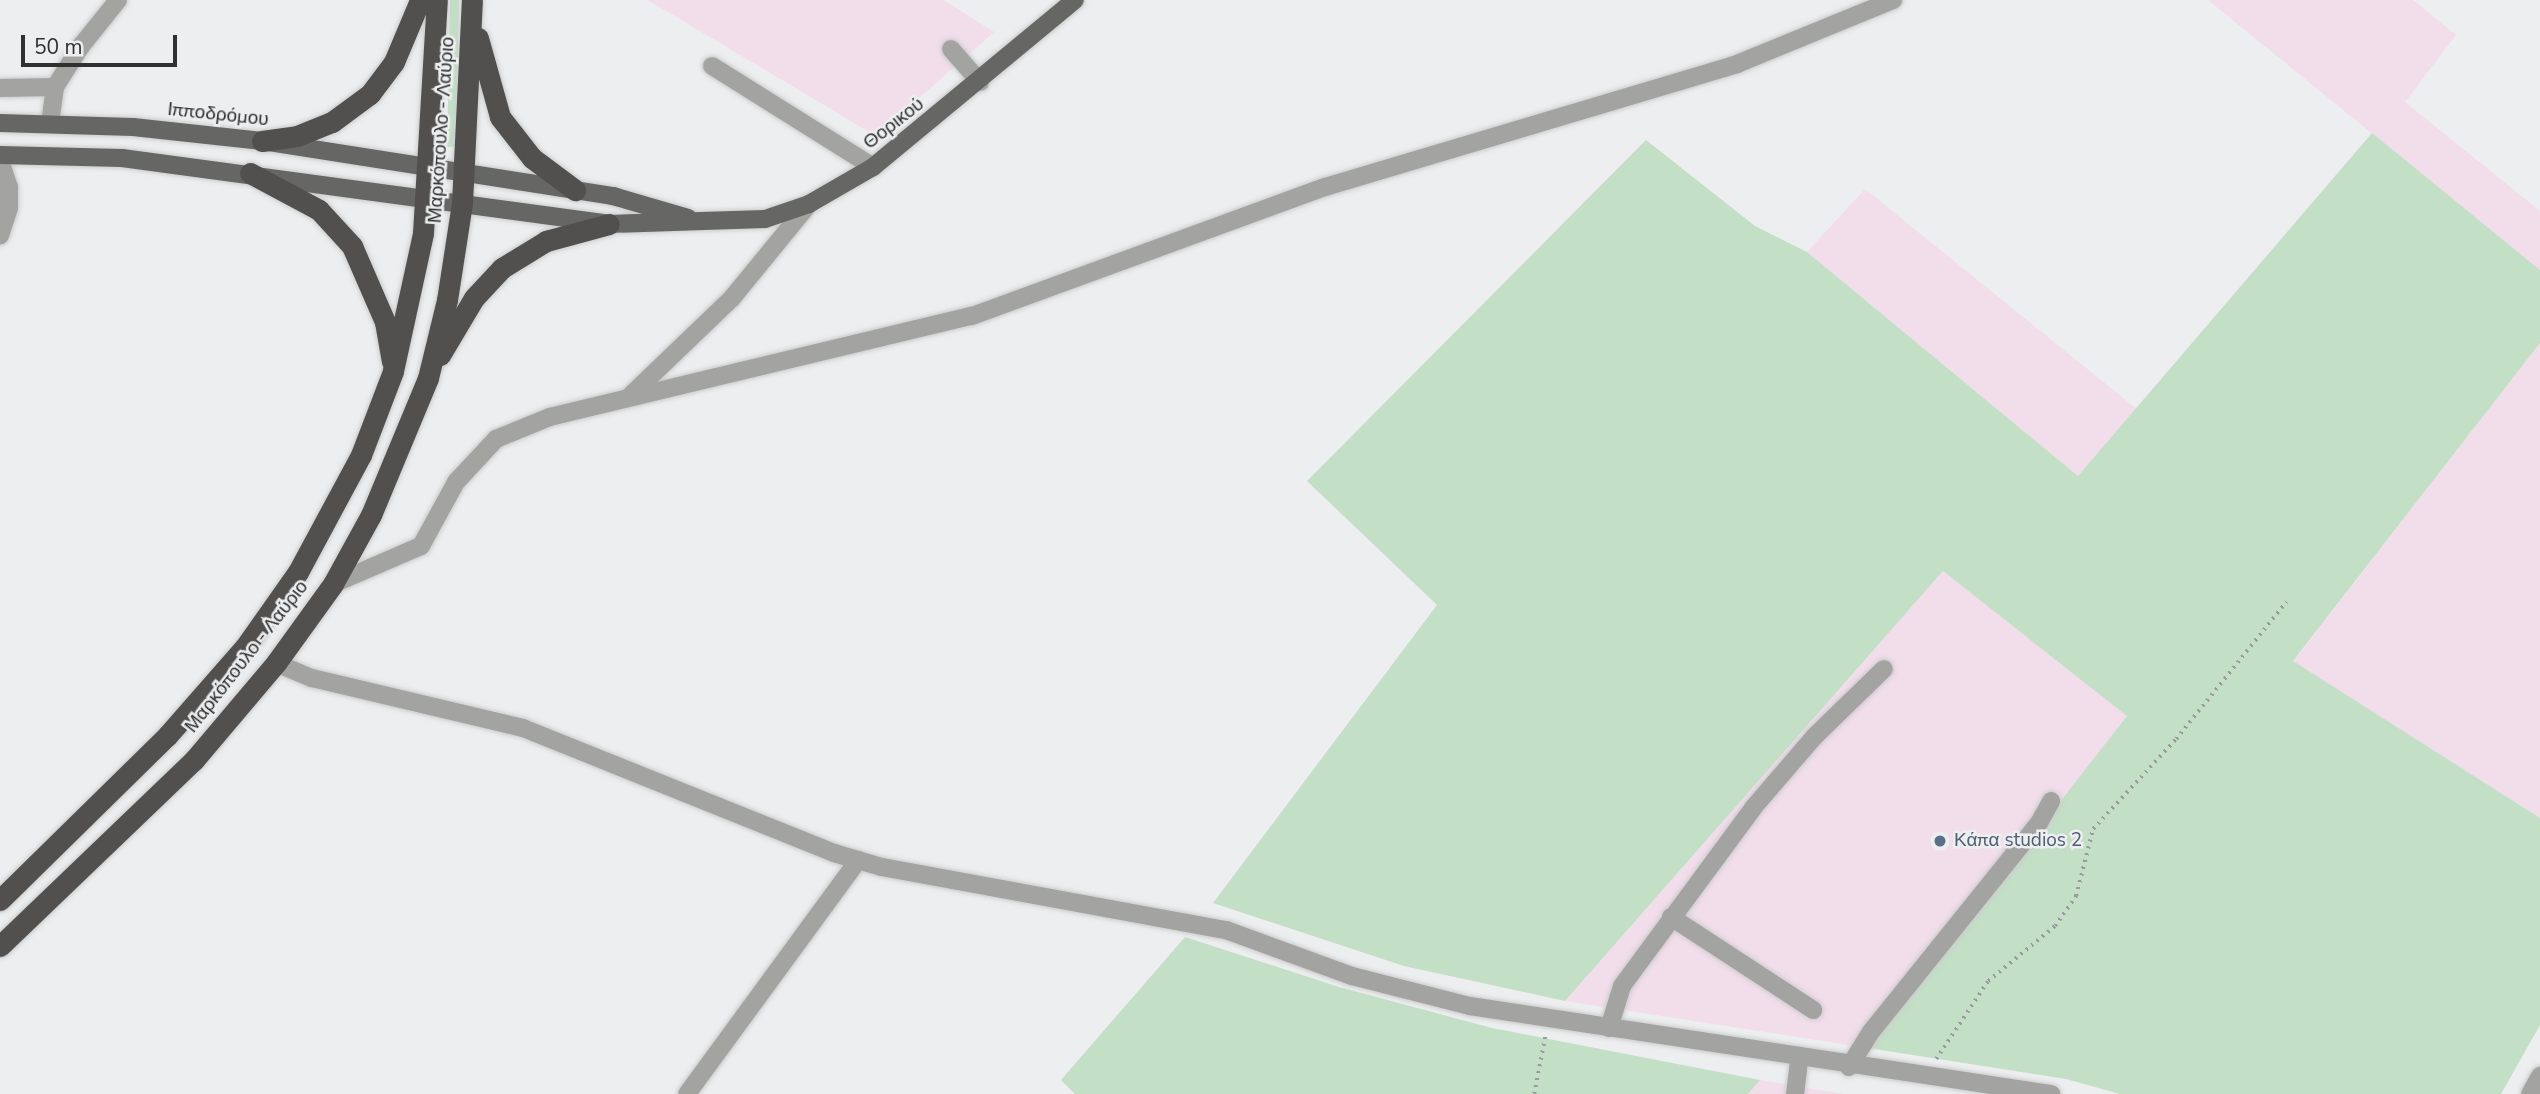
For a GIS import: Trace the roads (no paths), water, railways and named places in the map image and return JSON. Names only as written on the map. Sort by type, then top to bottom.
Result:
[{"type":"highway","points":[[262,141],[297,136],[332,122],[370,94],[394,62],[419,0]]},
{"type":"highway","name":"Μαρκόπουλο - Λαύριο","points":[[0,900],[167,736],[244,647],[298,572],[340,498],[393,371],[428,199],[437,0]]},
{"type":"highway","points":[[472,6],[500,117],[532,158],[575,190]]},
{"type":"highway","name":"Μαρκόπουλο - Λαύριο","points":[[0,946],[194,760],[276,663],[333,584],[401,453],[428,379],[462,203],[472,6]]},
{"type":"highway","points":[[250,173],[319,210],[352,246],[385,322],[393,371]]},
{"type":"highway","points":[[428,379],[474,298],[502,268],[546,241],[609,224]]},
{"type":"main road","name":"Θορικού","points":[[428,199],[609,224],[710,224],[765,219],[809,204],[873,167],[980,82],[1075,0]]},
{"type":"main road","name":"Ιπποδρόμου","points":[[0,123],[50,123],[262,141],[465,171]]},
{"type":"main road","points":[[0,157],[122,158],[250,173],[428,199]]},
{"type":"main road","name":"Θορικού","points":[[465,171],[575,190],[710,224]]},
{"type":"street","points":[[50,123],[55,87],[81,46],[118,0]]},
{"type":"street","points":[[333,584],[421,546],[456,482],[496,439],[550,417],[631,395],[972,316],[1325,187],[1737,64],[1893,0]]},
{"type":"street","points":[[951,49],[980,82]]},
{"type":"street","points":[[712,66],[873,167]]},
{"type":"street","points":[[0,88],[55,87]]},
{"type":"street","points":[[0,157],[9,187],[9,208],[0,236]]},
{"type":"street","points":[[631,395],[739,290],[809,204]]},
{"type":"street","points":[[276,663],[312,678],[523,728],[858,860],[1226,930],[1352,976],[1470,1006],[1849,1067],[2051,1094]]},
{"type":"street","points":[[1609,1028],[1622,986],[1753,808],[1815,736],[1884,669]]},
{"type":"street","points":[[1849,1067],[2051,801]]},
{"type":"street","points":[[687,1094],[858,860]]},
{"type":"street","points":[[1671,917],[1813,1010]]},
{"type":"street","points":[[1795,1094],[1799,1059]]},
{"type":"street","points":[[2530,1094],[2540,1076]]},
{"type":"place","name":"Κάπα studios 2","points":[[1940,841]]}]
